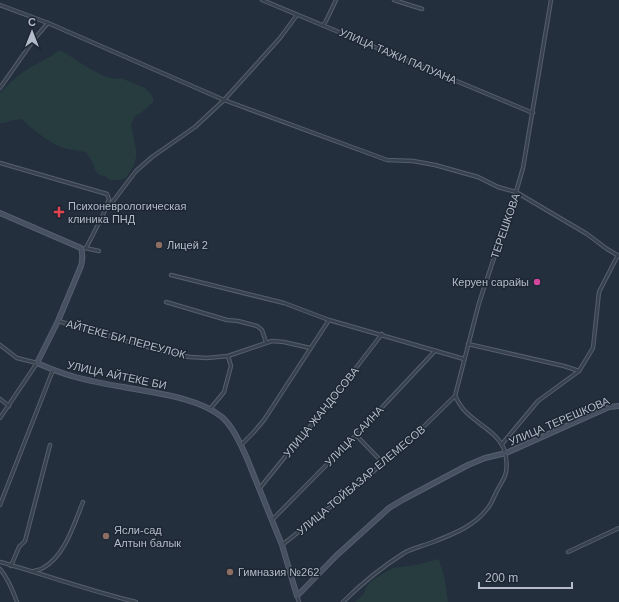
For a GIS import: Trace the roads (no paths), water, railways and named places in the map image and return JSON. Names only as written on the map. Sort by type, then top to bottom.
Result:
[{"type":"street","name":"УЛИЦА ТАЖИ ПАЛУАНА","points":[[262,0],[533,113]]},
{"type":"street","points":[[323,25],[336,0]]},
{"type":"street","points":[[394,0],[422,9]]},
{"type":"street","name":"ТЕРЕШКОВА","points":[[455,396],[479,303],[523,168],[551,0]]},
{"type":"street","points":[[0,5],[48,23],[224,100],[387,160],[413,161],[435,165],[478,177],[498,187],[516,192],[587,234],[619,256]]},
{"type":"street","points":[[105,210],[136,171],[152,157],[195,127],[224,100],[280,38],[297,15]]},
{"type":"street","points":[[0,88],[35,38],[48,23]]},
{"type":"street","points":[[0,163],[107,194],[109,199],[105,210],[86,248]]},
{"type":"street","points":[[0,213],[81,248],[98,251]]},
{"type":"street","points":[[0,418],[37,363],[58,321],[81,266],[83,253],[81,248]]},
{"type":"street","name":"УЛИЦА ТЕРЕШКОВА","points":[[501,444],[538,401],[579,371],[593,348],[599,292],[619,256]]},
{"type":"street","points":[[171,274],[284,303],[329,320],[465,359]]},
{"type":"street","points":[[166,302],[227,320],[257,326],[262,330],[266,342]]},
{"type":"street","points":[[241,444],[264,420],[329,320]]},
{"type":"street","name":"АЙТЕКЕ БИ ПЕРЕУЛОК","points":[[58,321],[173,354],[190,357],[207,358],[228,356],[266,342],[279,341],[310,348]]},
{"type":"street","name":"УЛИЦА ЖАНДОСОВА","points":[[260,488],[319,416],[382,334]]},
{"type":"street","points":[[468,344],[564,366],[579,371]]},
{"type":"street","name":"УЛИЦА АЙТЕКЕ БИ","points":[[0,345],[17,358],[37,363],[53,370],[80,378],[182,399],[210,409],[223,418],[230,426],[241,444],[260,488],[282,545],[297,596]]},
{"type":"street","name":"УЛИЦА САИНА","points":[[272,520],[356,436],[434,350]]},
{"type":"street","points":[[210,409],[224,392],[231,366],[228,356]]},
{"type":"street","points":[[0,505],[53,370]]},
{"type":"street","points":[[455,396],[465,411],[496,436],[505,453]]},
{"type":"street","name":"УЛИЦА ТОЙБАЗАР ЕЛЕМЕСОВ","points":[[282,545],[410,440],[455,396]]},
{"type":"street","points":[[0,399],[8,406]]},
{"type":"street","name":"УЛИЦА ТЕРЕШКОВА","points":[[297,596],[336,556],[389,508],[404,499],[484,458],[505,453],[609,407],[619,406]]},
{"type":"street","points":[[356,436],[383,463]]},
{"type":"street","points":[[12,566],[19,547],[25,541],[50,445]]},
{"type":"street","name":"УЛИЦА ТЕРЕШКОВА","points":[[343,602],[359,586],[406,552],[444,538],[469,526],[477,520],[489,506],[504,478],[506,471],[505,453]]},
{"type":"street","points":[[34,572],[44,568],[60,553],[66,544],[83,502]]},
{"type":"street","points":[[568,552],[619,528]]},
{"type":"street","points":[[0,562],[136,602]]},
{"type":"street","points":[[0,569],[4,573],[14,593],[16,602]]},
{"type":"street","points":[[297,596],[299,602]]},
{"type":"place","name":"Психоневрологическая клиника ПНД","points":[[59,212]]},
{"type":"place","name":"Лицей 2","points":[[159,245]]},
{"type":"place","name":"Керуен сарайы","points":[[537,282]]},
{"type":"place","name":"Ясли-сад Алтын балык","points":[[106,536]]},
{"type":"place","name":"Гимназия №262","points":[[230,572]]}]
